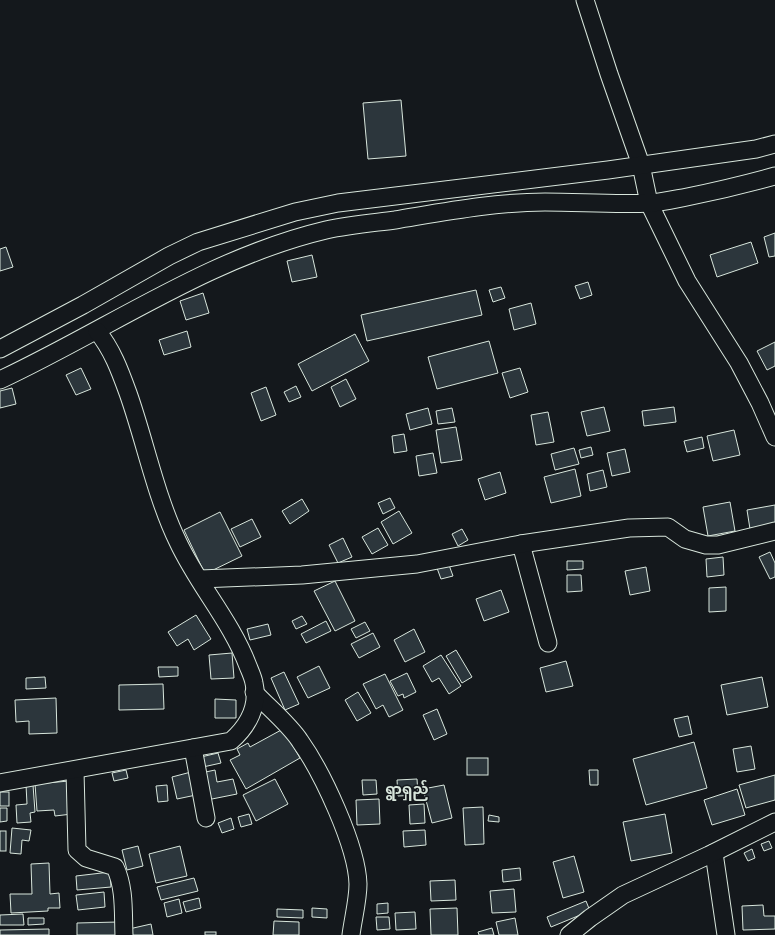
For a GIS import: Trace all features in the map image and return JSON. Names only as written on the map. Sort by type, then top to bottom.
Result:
[{"type":"street","points":[[585,0],[609,74],[642,165],[649,203],[687,281],[739,363],[774,430]]},
{"type":"street","points":[[0,349],[83,305],[168,256],[198,242],[295,212],[338,203],[642,165],[756,149],[775,144]]},
{"type":"street","points":[[0,380],[97,331],[174,287],[215,268],[293,240],[327,230],[489,206],[544,202],[649,203],[716,191],[775,176]]},
{"type":"street","points":[[0,783],[75,771],[231,741],[243,730],[251,716],[254,683],[238,640],[178,543],[166,515],[121,373],[104,340],[97,331]]},
{"type":"street","points":[[200,579],[302,575],[417,564],[521,544],[629,528],[668,527],[685,539],[706,545],[718,545],[775,531]]},
{"type":"street","points":[[521,544],[548,642]]},
{"type":"street","points":[[254,692],[300,740],[325,787],[345,830],[355,863],[358,884],[351,935]]},
{"type":"street","points":[[193,748],[206,818]]},
{"type":"street","points":[[75,771],[77,850],[86,858],[115,867],[120,876],[123,896],[124,935]]},
{"type":"street","points":[[569,935],[623,894],[714,853],[775,822]]},
{"type":"street","points":[[714,853],[726,935]]},
{"type":"building","points":[[401,100],[406,156],[368,159],[363,103]]},
{"type":"building","points":[[775,233],[775,256],[769,257],[764,237]]},
{"type":"building","points":[[751,242],[758,263],[717,277],[710,255]]},
{"type":"building","points":[[6,247],[13,267],[0,271],[0,249]]},
{"type":"building","points":[[312,255],[317,277],[292,282],[287,261]]},
{"type":"building","points":[[588,282],[592,295],[580,299],[575,286]]},
{"type":"building","points":[[501,287],[505,298],[493,302],[489,290]]},
{"type":"building","points":[[476,290],[482,315],[367,341],[361,315]]},
{"type":"building","points":[[203,293],[209,313],[186,320],[180,301]]},
{"type":"building","points":[[531,303],[536,324],[514,330],[509,309]]},
{"type":"building","points":[[187,331],[191,347],[164,355],[159,340]]},
{"type":"building","points":[[355,334],[369,361],[312,391],[298,364]]},
{"type":"building","points":[[489,341],[498,373],[437,389],[428,357]]},
{"type":"building","points":[[775,342],[775,366],[767,370],[757,351]]},
{"type":"building","points":[[81,368],[91,389],[76,395],[66,375]]},
{"type":"building","points":[[520,368],[528,392],[510,398],[502,373]]},
{"type":"building","points":[[346,379],[356,399],[340,407],[331,387]]},
{"type":"building","points":[[296,386],[301,397],[289,402],[284,392]]},
{"type":"building","points":[[266,387],[276,415],[261,421],[251,393]]},
{"type":"building","points":[[12,388],[16,404],[0,408],[0,391]]},
{"type":"building","points":[[604,407],[610,431],[587,436],[581,412]]},
{"type":"building","points":[[674,407],[676,422],[644,426],[642,411]]},
{"type":"building","points":[[428,408],[432,424],[410,430],[406,414]]},
{"type":"building","points":[[452,408],[455,422],[438,424],[436,411]]},
{"type":"building","points":[[548,412],[554,442],[536,445],[531,415]]},
{"type":"building","points":[[456,427],[462,460],[441,463],[436,430]]},
{"type":"building","points":[[734,430],[740,455],[713,461],[707,436]]},
{"type":"building","points":[[404,434],[407,451],[394,453],[392,436]]},
{"type":"building","points":[[702,437],[704,448],[687,452],[684,441]]},
{"type":"building","points":[[591,447],[593,455],[581,458],[579,450]]},
{"type":"building","points":[[574,448],[579,464],[555,470],[551,454]]},
{"type":"building","points":[[625,449],[630,472],[612,476],[607,453]]},
{"type":"building","points":[[433,453],[437,473],[419,476],[416,456]]},
{"type":"building","points":[[575,469],[581,496],[551,503],[544,477]]},
{"type":"building","points":[[603,470],[607,487],[590,491],[587,474]]},
{"type":"building","points":[[500,472],[506,493],[485,500],[478,479]]},
{"type":"building","points":[[390,498],[395,508],[383,514],[378,503]]},
{"type":"building","points":[[302,499],[309,511],[290,524],[282,511]]},
{"type":"building","points":[[730,502],[735,531],[708,536],[703,507]]},
{"type":"building","points":[[775,505],[775,525],[750,529],[747,510]]},
{"type":"building","points":[[399,511],[412,533],[393,544],[381,522]]},
{"type":"building","points":[[220,512],[242,556],[205,574],[184,530]]},
{"type":"building","points":[[252,519],[261,537],[240,547],[231,529]]},
{"type":"building","points":[[378,528],[388,545],[372,554],[362,537]]},
{"type":"building","points":[[462,529],[468,540],[458,546],[452,534]]},
{"type":"building","points":[[343,538],[352,557],[338,563],[329,545]]},
{"type":"building","points":[[770,552],[775,563],[775,577],[770,579],[759,557]]},
{"type":"building","points":[[723,557],[724,575],[707,577],[706,559]]},
{"type":"building","points":[[567,561],[583,561],[583,569],[567,570]]},
{"type":"building","points":[[449,565],[453,576],[441,579],[437,568]]},
{"type":"building","points":[[646,567],[650,591],[630,595],[625,571]]},
{"type":"building","points":[[567,575],[581,575],[582,591],[567,592]]},
{"type":"building","points":[[335,581],[355,621],[335,631],[314,591]]},
{"type":"building","points":[[726,587],[726,611],[709,612],[709,588]]},
{"type":"building","points":[[501,590],[509,612],[484,621],[476,599]]},
{"type":"building","points":[[196,615],[211,639],[194,650],[188,639],[177,646],[168,632]]},
{"type":"building","points":[[302,616],[307,624],[296,629],[292,621]]},
{"type":"building","points":[[326,621],[331,631],[306,643],[301,634]]},
{"type":"building","points":[[365,622],[370,631],[356,638],[351,629]]},
{"type":"building","points":[[268,624],[271,635],[250,640],[247,629]]},
{"type":"building","points":[[414,629],[425,652],[405,662],[394,640]]},
{"type":"building","points":[[373,633],[380,647],[359,658],[351,644]]},
{"type":"building","points":[[456,650],[472,677],[462,683],[446,656]]},
{"type":"building","points":[[232,653],[234,678],[211,679],[209,655]]},
{"type":"building","points":[[441,655],[461,686],[449,694],[439,678],[432,682],[423,666]]},
{"type":"building","points":[[566,661],[573,686],[546,692],[540,668]]},
{"type":"building","points":[[319,666],[330,688],[308,698],[297,677]]},
{"type":"building","points":[[158,667],[178,667],[178,676],[159,677]]},
{"type":"building","points":[[284,672],[299,704],[285,710],[271,678]]},
{"type":"building","points":[[407,673],[416,692],[404,698],[403,694],[398,696],[390,681]]},
{"type":"building","points":[[385,674],[403,710],[389,717],[383,705],[376,709],[363,684]]},
{"type":"building","points":[[45,677],[46,688],[26,689],[26,678]]},
{"type":"building","points":[[762,677],[768,707],[727,715],[721,685]]},
{"type":"building","points":[[163,684],[164,709],[119,710],[119,685]]},
{"type":"building","points":[[358,692],[371,713],[357,721],[345,700]]},
{"type":"building","points":[[56,698],[57,733],[29,734],[29,721],[16,722],[15,700]]},
{"type":"building","points":[[215,699],[236,700],[236,718],[215,718]]},
{"type":"building","points":[[437,709],[447,734],[434,740],[423,715]]},
{"type":"building","points":[[688,716],[692,734],[679,737],[674,719]]},
{"type":"building","points":[[283,729],[300,758],[246,789],[230,760],[240,755],[237,749],[248,743],[250,747]]},
{"type":"building","points":[[694,742],[707,788],[646,805],[633,759]]},
{"type":"building","points":[[751,746],[755,769],[737,772],[733,749]]},
{"type":"building","points":[[218,753],[221,763],[203,767],[201,757]]},
{"type":"building","points":[[467,758],[488,758],[488,775],[467,775]]},
{"type":"building","points":[[126,770],[128,778],[114,781],[112,773]]},
{"type":"building","points":[[215,770],[217,782],[233,779],[237,794],[207,800],[201,773]]},
{"type":"building","points":[[589,770],[598,770],[598,785],[590,785]]},
{"type":"building","points":[[191,772],[196,795],[177,799],[172,777]]},
{"type":"building","points":[[775,775],[775,800],[746,808],[739,785]]},
{"type":"building","points":[[275,779],[288,804],[256,821],[243,795]]},
{"type":"building","points":[[417,779],[418,795],[398,796],[397,780]]},
{"type":"building","points":[[362,780],[376,780],[377,794],[363,795]]},
{"type":"building","points":[[69,781],[72,814],[55,816],[54,810],[37,811],[35,784]]},
{"type":"building","points":[[26,785],[33,785],[35,812],[30,813],[31,822],[17,823],[16,805],[27,804]]},
{"type":"building","points":[[167,785],[168,801],[158,802],[156,786]]},
{"type":"building","points":[[444,785],[452,818],[432,823],[423,789]]},
{"type":"building","points":[[737,789],[745,815],[712,825],[704,800]]},
{"type":"building","points":[[0,792],[9,792],[9,806],[0,806]]},
{"type":"building","points":[[379,799],[380,824],[357,825],[356,800]]},
{"type":"building","points":[[424,804],[425,823],[410,824],[409,805]]},
{"type":"building","points":[[483,807],[484,844],[465,845],[463,808]]},
{"type":"building","points":[[0,808],[7,808],[7,821],[0,822]]},
{"type":"building","points":[[249,814],[252,824],[241,827],[238,817]]},
{"type":"building","points":[[665,814],[672,853],[631,861],[623,822]]},
{"type":"building","points":[[489,815],[499,817],[499,822],[488,821]]},
{"type":"building","points":[[231,818],[234,829],[222,833],[218,823]]},
{"type":"building","points":[[12,828],[31,830],[29,841],[22,840],[21,854],[10,853]]},
{"type":"building","points":[[425,830],[426,845],[404,847],[403,831]]},
{"type":"building","points":[[0,831],[6,831],[6,851],[0,851]]},
{"type":"building","points":[[769,841],[772,848],[764,851],[761,844]]},
{"type":"building","points":[[138,846],[143,866],[127,870],[122,850]]},
{"type":"building","points":[[180,846],[187,876],[156,883],[149,854]]},
{"type":"building","points":[[752,849],[755,858],[748,861],[744,853]]},
{"type":"building","points":[[574,856],[584,892],[563,898],[553,862]]},
{"type":"building","points":[[49,863],[50,894],[59,893],[60,908],[48,908],[48,911],[11,913],[10,894],[32,894],[31,864]]},
{"type":"building","points":[[520,868],[521,880],[503,882],[502,870]]},
{"type":"building","points":[[110,872],[111,887],[77,890],[76,876]]},
{"type":"building","points":[[194,878],[198,891],[161,900],[157,887]]},
{"type":"building","points":[[455,880],[456,900],[431,901],[430,881]]},
{"type":"building","points":[[514,889],[516,912],[492,913],[490,891]]},
{"type":"building","points":[[104,892],[105,907],[78,910],[76,895]]},
{"type":"building","points":[[199,898],[201,908],[186,912],[183,902]]},
{"type":"building","points":[[179,899],[182,913],[167,917],[164,903]]},
{"type":"building","points":[[586,901],[590,911],[551,927],[547,917]]},
{"type":"building","points":[[388,903],[388,913],[377,914],[377,904]]},
{"type":"building","points":[[763,905],[764,916],[775,916],[775,929],[743,930],[742,906]]},
{"type":"building","points":[[312,908],[327,909],[327,918],[312,917]]},
{"type":"building","points":[[457,908],[458,935],[431,935],[430,909]]},
{"type":"building","points":[[277,909],[303,910],[303,918],[277,917]]},
{"type":"building","points":[[415,912],[416,929],[396,930],[395,913]]},
{"type":"building","points":[[23,914],[24,925],[0,925],[0,915]]},
{"type":"building","points":[[376,917],[389,917],[390,929],[377,930]]},
{"type":"building","points":[[28,918],[44,918],[44,924],[28,925]]},
{"type":"building","points":[[515,918],[518,935],[499,935],[496,922]]},
{"type":"building","points":[[274,921],[299,922],[299,935],[273,935]]},
{"type":"building","points":[[118,922],[119,935],[77,935],[77,923]]},
{"type":"building","points":[[151,924],[153,935],[131,935],[129,929]]},
{"type":"building","points":[[492,928],[494,935],[479,935],[478,932]]},
{"type":"building","points":[[49,929],[49,935],[0,935],[0,930]]},
{"type":"building","points":[[205,932],[216,932],[216,935],[205,935]]},
{"type":"district","name":"ရွာရှည်","points":[[407,789]]}]
